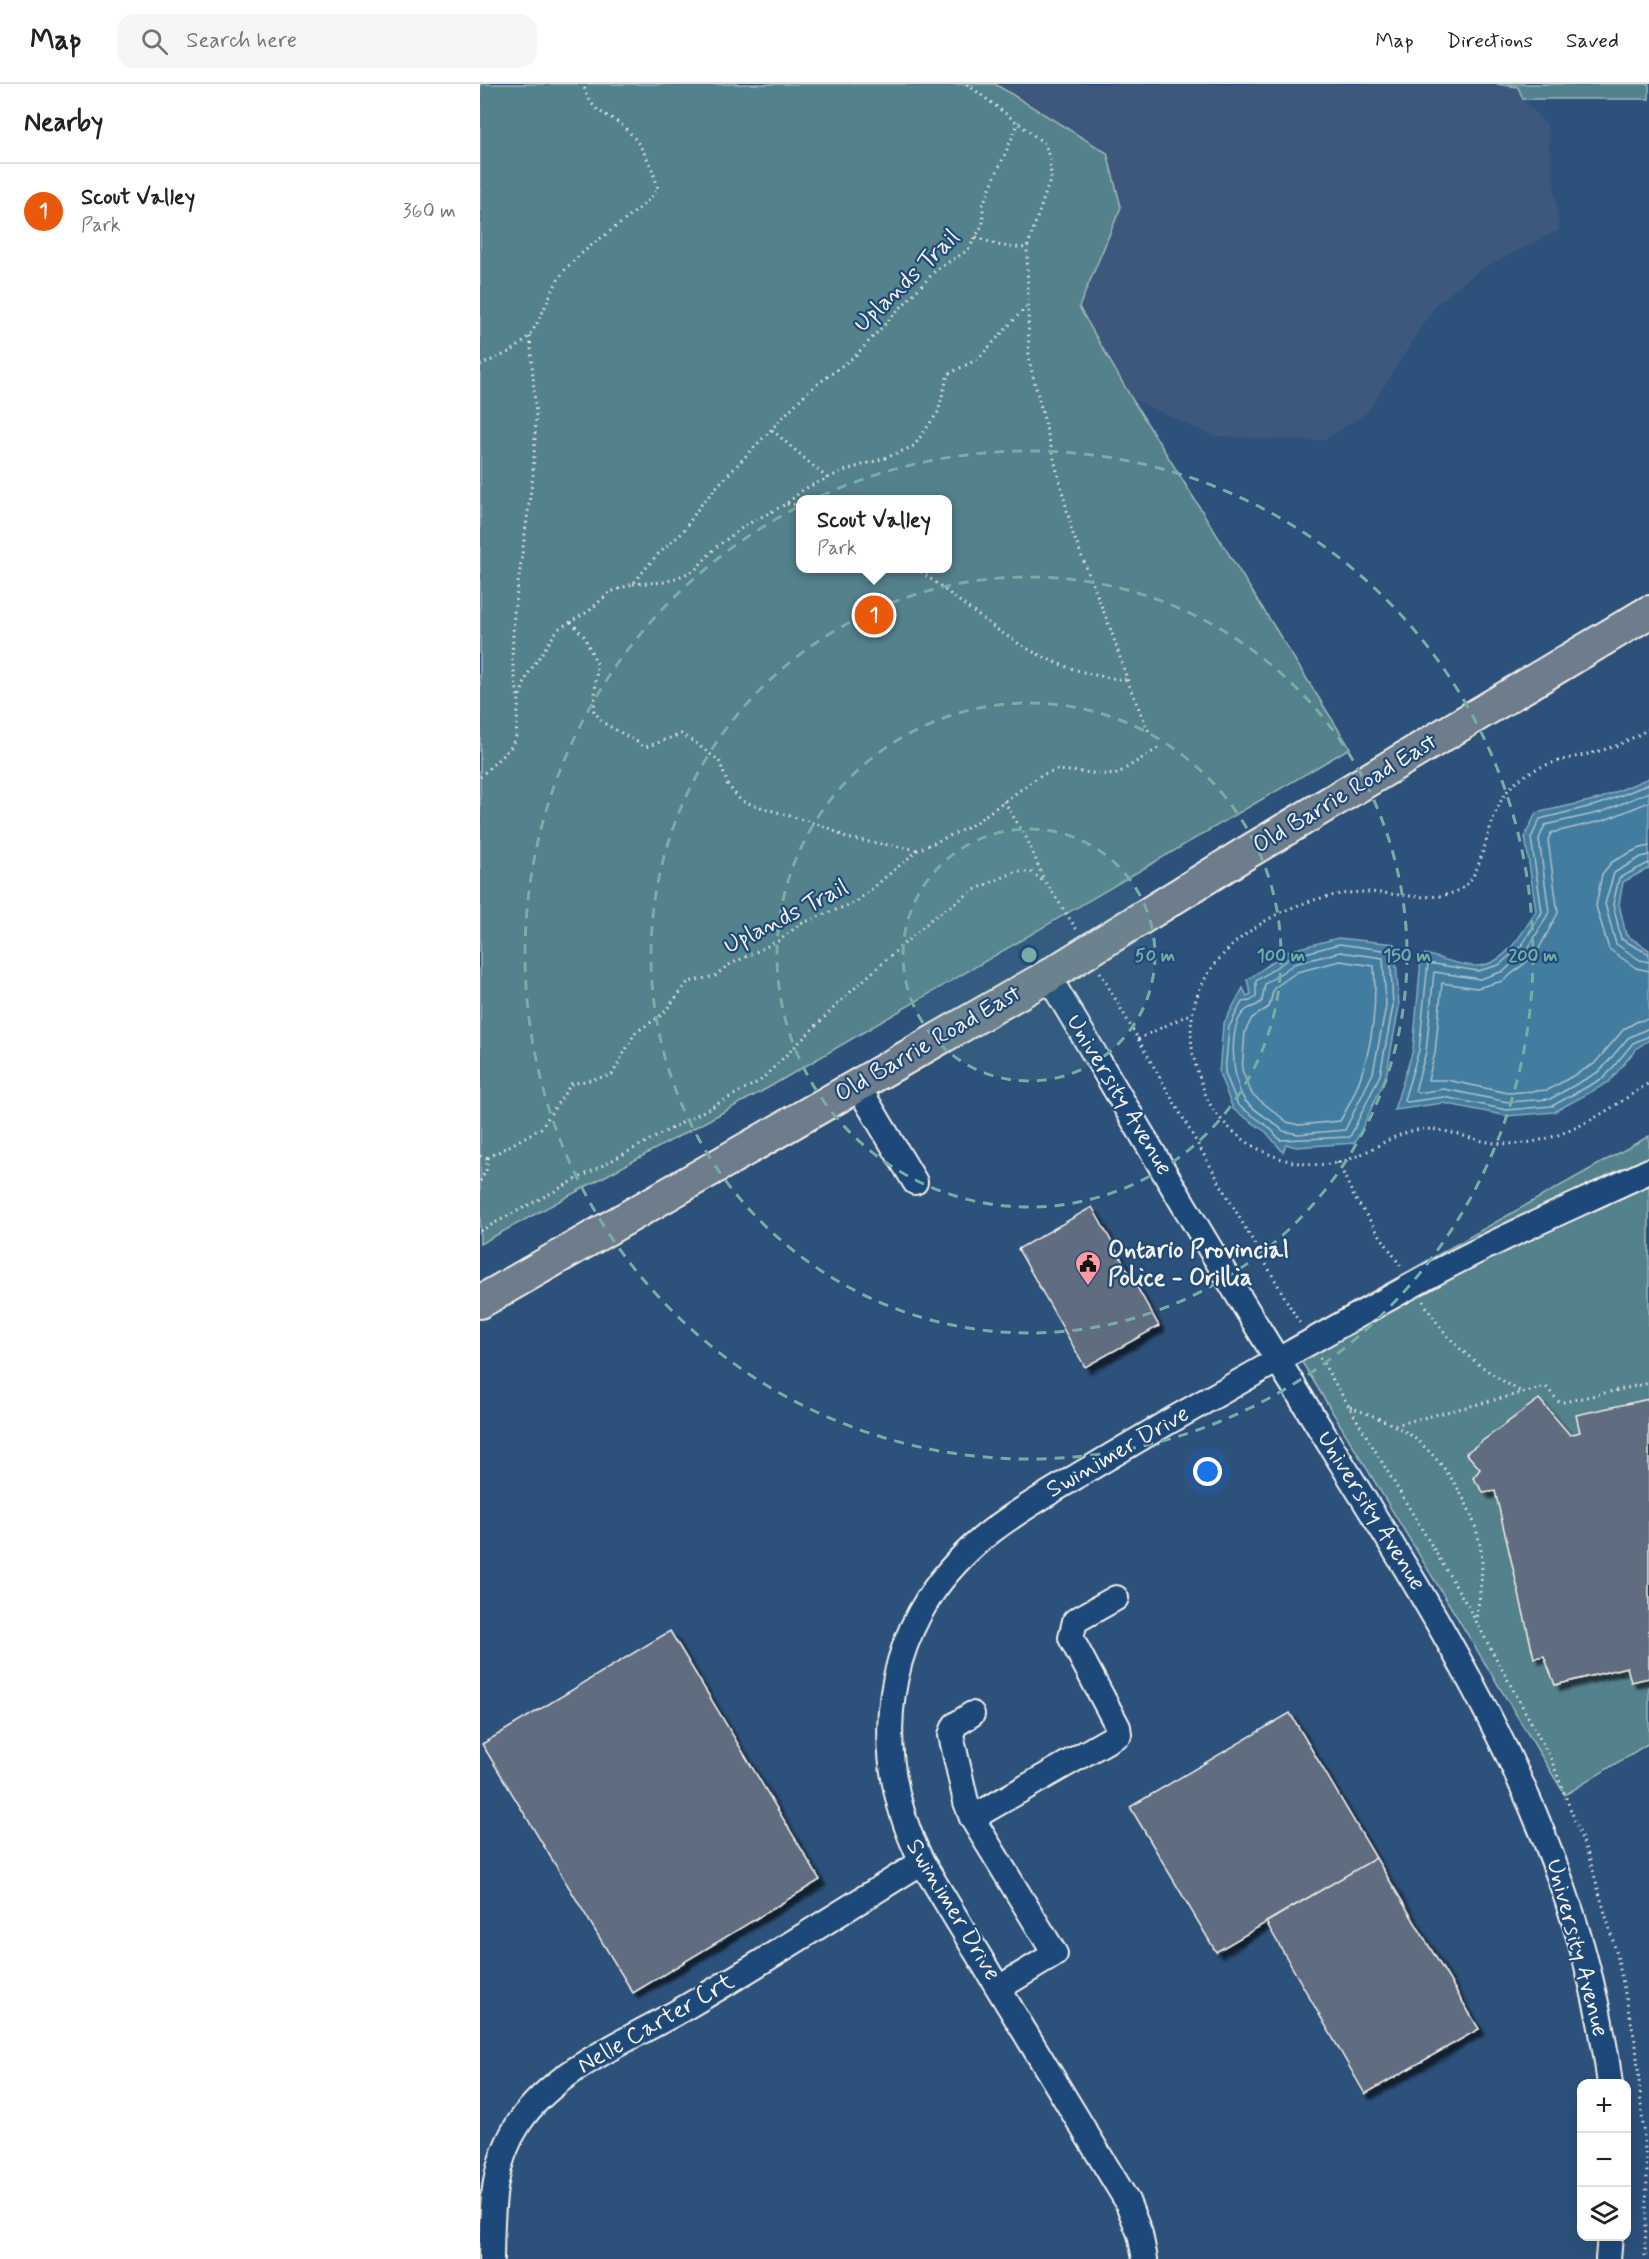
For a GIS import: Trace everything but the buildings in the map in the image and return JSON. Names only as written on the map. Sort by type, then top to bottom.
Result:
[{"type":"main road","name":"Old Barrie Road East","points":[[480,1302],[1048,976],[1246,853],[1649,612]]},
{"type":"street","name":"University Avenue","points":[[1048,976],[1277,1360],[1432,1611],[1517,1772],[1557,1864],[1572,1910],[1595,1999],[1609,2079]]},
{"type":"street","points":[[857,1085],[915,1182]]},
{"type":"street","name":"Swinimer Drive","points":[[1145,2259],[1140,2234],[1127,2201],[922,1862],[905,1829],[895,1794],[890,1721],[902,1652],[929,1597],[955,1563],[1000,1522],[1277,1360],[1432,1274],[1649,1171]]},
{"type":"street","points":[[972,1818],[1119,1734],[1118,1727],[1071,1638],[1075,1621],[1116,1598]]},
{"type":"street","points":[[972,1713],[955,1725],[951,1735],[966,1802],[972,1818],[1055,1954],[999,1988]]},
{"type":"street","name":"Nelle Carter Crt","points":[[491,2259],[492,2198],[499,2161],[519,2123],[549,2089],[578,2069],[693,2003],[922,1862]]},
{"type":"street","points":[[1608,2259],[1610,2241]]},
{"type":"path","points":[[480,365],[509,352],[530,334],[550,293],[566,269],[626,220],[658,189],[652,167],[629,132],[592,107],[583,84]]},
{"type":"path","points":[[967,84],[1045,144],[1050,160],[1051,177],[1027,248],[1026,307],[1029,360],[1073,534],[1112,633],[1127,680],[1149,732]]},
{"type":"path","name":"Uplands Trail","points":[[480,777],[511,747],[516,736],[519,698],[528,674],[558,629],[589,611],[610,592],[633,584],[655,557],[682,533],[700,506],[721,482],[807,392],[855,356],[936,270],[968,250],[983,224],[983,204],[1019,122]]},
{"type":"path","points":[[975,237],[1001,246],[1027,248]]},
{"type":"path","points":[[797,495],[827,478],[914,446],[938,412],[948,374],[978,359],[1026,307]]},
{"type":"path","points":[[519,698],[512,658],[514,613],[533,475],[536,417],[530,334]]},
{"type":"path","points":[[772,430],[827,478]]},
{"type":"path","points":[[633,584],[665,582],[694,571],[716,546],[796,496]]},
{"type":"path","points":[[786,504],[796,505]]},
{"type":"path","points":[[922,573],[1007,638],[1031,653],[1074,670],[1127,680]]},
{"type":"path","points":[[571,622],[584,636],[597,664],[594,711],[602,722],[646,747],[681,734],[695,741],[703,750],[719,760],[728,785],[741,801],[829,828],[846,838],[918,850]]},
{"type":"path","points":[[1649,729],[1613,747],[1548,763],[1533,770],[1511,787],[1491,820],[1476,872],[1460,890],[1433,896],[1365,892],[1330,895],[1279,914],[1254,928],[1216,962],[1205,978],[1191,1013],[1191,1044],[1195,1065],[1211,1105],[1247,1143],[1300,1162],[1325,1164],[1344,1161],[1408,1132],[1425,1129],[1507,1144],[1543,1140],[1575,1128],[1603,1113],[1649,1083]]},
{"type":"path","name":"Uplands Trail","points":[[488,1158],[541,1128],[571,1084],[612,1075],[635,1033],[663,1014],[688,982],[715,976],[727,966],[780,940],[800,924],[856,902],[918,850],[969,826],[1041,775],[1057,770],[1115,775],[1160,747]]},
{"type":"path","points":[[1004,801],[1027,839],[1044,881]]},
{"type":"path","points":[[480,1231],[760,1081],[848,994],[934,917],[974,890],[1024,870],[1040,876],[1071,921]]},
{"type":"path","points":[[1138,1039],[1191,1013]]},
{"type":"path","points":[[480,1156],[488,1158],[486,1172],[480,1181]]},
{"type":"path","points":[[1393,1425],[1546,1387],[1560,1403],[1649,1383]]},
{"type":"path","points":[[1348,1406],[1393,1425],[1428,1450],[1461,1494],[1479,1538],[1482,1561],[1476,1622]]},
{"type":"shaded area","points":[[995,84],[1497,84],[1518,87],[1523,99],[1547,125],[1559,230],[1481,269],[1436,304],[1368,412],[1323,441],[1212,436],[1132,399],[1079,307],[1121,208],[1107,153]]},
{"type":"green space","points":[[480,84],[995,84],[1107,153],[1121,207],[1079,307],[1132,399],[1350,748],[766,1089],[480,1244]]},
{"type":"green space","points":[[1497,84],[1649,84],[1649,99],[1523,99],[1518,87]]},
{"type":"green space","points":[[1649,1136],[1649,1743],[1565,1795],[1288,1339]]},
{"type":"water","points":[[1649,778],[1649,868],[1623,882],[1619,904],[1626,935],[1649,950],[1649,1040],[1637,1048],[1609,1082],[1554,1112],[1507,1116],[1443,1103],[1394,1110],[1413,1050],[1421,960],[1425,954],[1476,966],[1496,960],[1504,954],[1519,938],[1536,911],[1525,836],[1536,813],[1599,799]]},
{"type":"water","points":[[1338,938],[1395,944],[1399,1007],[1386,1077],[1355,1143],[1296,1147],[1286,1144],[1283,1152],[1266,1132],[1233,1109],[1219,1073],[1223,1025],[1243,988],[1247,996],[1251,994],[1247,980],[1288,951]]},
{"type":"place","name":"Scout Valley","points":[[874,615]]},
{"type":"place","name":"Ontario Provincial Police - Orillia","points":[[1088,1287]]}]
